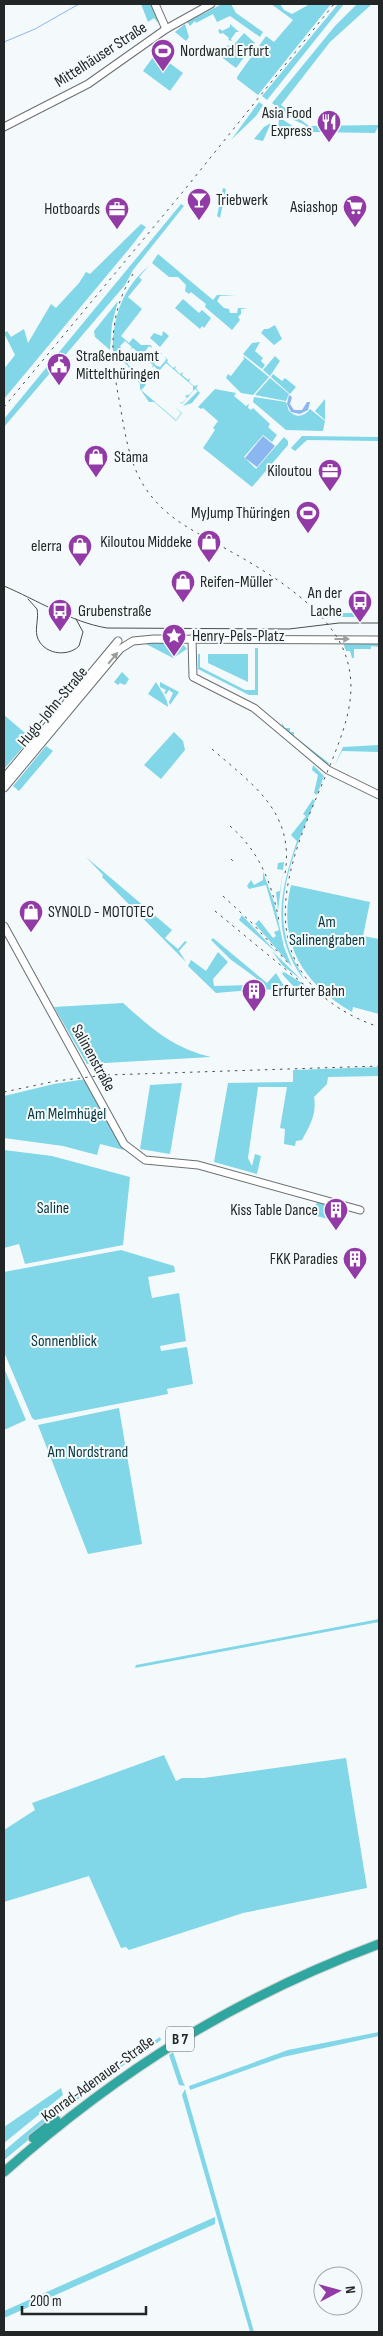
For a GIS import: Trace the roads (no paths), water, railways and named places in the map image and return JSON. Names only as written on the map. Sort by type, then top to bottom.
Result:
[{"type":"highway","name":"Konrad-Adenauer-Straße","points":[[4,2164],[46,2128],[103,2084],[201,2019],[298,1970],[379,1937]]},
{"type":"highway","name":"Konrad-Adenauer-Straße","points":[[4,2172],[108,2087],[203,2025],[301,1975],[379,1944]]},
{"type":"main road","points":[[155,4],[166,29]]},
{"type":"main road","name":"Mittelhäuser Straße","points":[[4,127],[88,84],[166,29],[211,4]]},
{"type":"main road","points":[[121,643],[140,639],[379,640]]},
{"type":"main road","points":[[192,639],[193,677],[254,708],[328,770],[379,795]]},
{"type":"main road","name":"Hugo-John-Straße","points":[[4,778],[121,643]]},
{"type":"main road","name":"Hugo-John-Straße","points":[[4,788],[121,643]]},
{"type":"main road","name":"Salinenstraße","points":[[4,926],[124,1144],[135,1154],[152,1161],[198,1165],[360,1210]]},
{"type":"waterway","points":[[4,42],[35,29],[79,4]]},
{"type":"tram line","points":[[4,586],[67,616],[107,628],[289,629],[339,623],[379,623]]},
{"type":"tram line","points":[[28,599],[37,609],[37,636],[44,647],[49,650],[62,653],[74,650],[79,646],[83,632],[76,619]]},
{"type":"railway","points":[[4,407],[186,188],[334,4]]},
{"type":"railway","points":[[133,274],[119,303],[113,347],[115,378],[127,442],[138,476],[162,508],[182,524],[244,559],[294,592],[324,620],[344,651],[351,679],[347,718],[294,858],[285,910],[287,936],[295,960],[310,984],[342,1010],[379,1027]]},
{"type":"railway","points":[[212,749],[256,788],[268,802],[277,817],[284,833],[286,852],[285,874]]},
{"type":"railway","points":[[230,826],[249,846],[263,869],[279,921]]},
{"type":"railway","points":[[231,859],[235,863]]},
{"type":"railway","points":[[223,896],[253,924],[289,964]]},
{"type":"railway","points":[[215,911],[307,987]]},
{"type":"railway","points":[[4,1092],[56,1081],[106,1075],[379,1066]]},
{"type":"place","name":"Nordwand Erfurt","points":[[163,72]]},
{"type":"place","name":"Asia Food Express","points":[[329,143]]},
{"type":"place","name":"Triebwerk","points":[[199,221]]},
{"type":"place","name":"Asiashop","points":[[355,228]]},
{"type":"place","name":"Hotboards","points":[[117,230]]},
{"type":"place","name":"Straßenbauamt Mittelthüringen","points":[[59,386]]},
{"type":"place","name":"Stama","points":[[96,478]]},
{"type":"place","name":"Kiloutou","points":[[330,492]]},
{"type":"place","name":"MyJump Thüringen","points":[[308,534]]},
{"type":"place","name":"Kiloutou Middeke","points":[[209,563]]},
{"type":"place","name":"elerra","points":[[80,567]]},
{"type":"place","name":"Reifen-Müller","points":[[183,603]]},
{"type":"place","name":"An der Lache","points":[[360,623]]},
{"type":"place","name":"Grubenstraße","points":[[60,632]]},
{"type":"place","name":"Henry-Pels-Platz","points":[[174,657]]},
{"type":"place","name":"SYNOLD - MOTOTEC","points":[[31,933]]},
{"type":"place","name":"Erfurter Bahn","points":[[254,1012]]},
{"type":"place","name":"Kiss Table Dance","points":[[336,1231]]},
{"type":"place","name":"FKK Paradies","points":[[355,1280]]},
{"type":"park label","name":"Am Salinengraben","points":[[327,931]]},
{"type":"park label","name":"Am Melmhügel","points":[[67,1114]]},
{"type":"park label","name":"Saline","points":[[53,1208]]},
{"type":"park label","name":"Sonnenblick","points":[[64,1341]]},
{"type":"park label","name":"Am Nordstrand","points":[[88,1452]]}]
